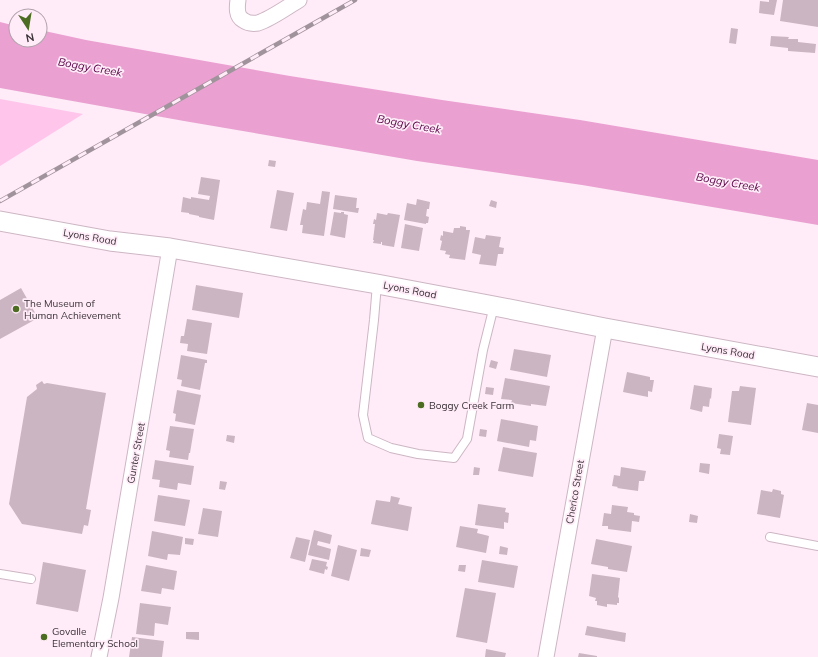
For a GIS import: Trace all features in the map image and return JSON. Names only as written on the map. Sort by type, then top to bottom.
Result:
[{"type":"street","points":[[238,0],[237,10],[240,18],[248,23],[256,23],[266,20],[300,0]]},
{"type":"street","name":"Lyons Road","points":[[0,221],[110,241],[170,248],[377,284],[818,368]]},
{"type":"street","name":"Gunter Street","points":[[99,657],[111,598],[170,248]]},
{"type":"street","name":"Cherico Street","points":[[546,657],[605,328]]},
{"type":"lane","points":[[377,284],[363,415],[368,438],[391,448],[418,454],[454,458],[467,439],[483,350],[494,306]]},
{"type":"lane","points":[[770,537],[818,546]]},
{"type":"lane","points":[[0,574],[31,579]]},
{"type":"shaded area","points":[[0,99],[83,114],[0,166]]},
{"type":"water","name":"Boggy Creek","points":[[0,22],[8,24],[8,48],[48,48],[48,32],[86,40],[290,76],[580,120],[818,160],[818,225],[582,185],[417,161],[0,88]]},
{"type":"building","points":[[769,0],[777,0],[774,15],[759,13],[760,1],[769,2]]},
{"type":"building","points":[[783,0],[818,0],[818,27],[780,21]]},
{"type":"building","points":[[731,28],[738,29],[736,44],[729,43]]},
{"type":"building","points":[[771,36],[789,37],[788,39],[798,39],[798,42],[816,44],[815,53],[788,51],[788,48],[770,46]]},
{"type":"building","points":[[269,160],[276,161],[275,167],[268,166]]},
{"type":"building","points":[[201,177],[220,180],[214,220],[181,212],[183,197],[209,200],[210,196],[198,194]]},
{"type":"building","points":[[277,190],[294,193],[287,231],[270,228]]},
{"type":"building","points":[[322,191],[330,192],[324,236],[302,233],[303,225],[300,225],[303,209],[306,210],[307,202],[320,204]]},
{"type":"building","points":[[335,195],[357,198],[356,208],[359,208],[358,213],[333,209]]},
{"type":"building","points":[[417,199],[430,202],[426,216],[429,217],[428,223],[426,224],[404,220],[407,203],[416,205]]},
{"type":"building","points":[[491,200],[497,202],[496,208],[489,206]]},
{"type":"building","points":[[334,212],[344,212],[344,214],[348,215],[345,238],[330,235]]},
{"type":"building","points":[[377,213],[400,215],[394,247],[382,245],[382,242],[381,244],[373,243],[375,224],[373,224],[374,219],[376,220]]},
{"type":"building","points":[[405,224],[423,228],[419,251],[401,248]]},
{"type":"building","points":[[460,226],[466,227],[466,230],[470,230],[465,260],[449,258],[450,255],[445,254],[446,251],[440,250],[442,241],[440,240],[441,235],[443,236],[443,231],[453,233],[454,228],[460,228]]},
{"type":"building","points":[[486,235],[501,237],[499,247],[504,248],[503,254],[498,254],[496,266],[479,264],[481,255],[472,253],[475,237],[485,239]]},
{"type":"building","points":[[196,285],[243,293],[239,318],[192,310]]},
{"type":"building","name":"The Museum of Human Achievement","points":[[21,288],[38,318],[0,339],[0,300]]},
{"type":"building","points":[[187,319],[212,323],[207,354],[187,351],[188,344],[180,343],[181,336],[184,336]]},
{"type":"building","points":[[514,349],[551,355],[547,377],[510,370]]},
{"type":"building","points":[[181,355],[207,360],[207,363],[205,363],[200,390],[181,386],[182,380],[177,379]]},
{"type":"building","points":[[491,360],[498,362],[496,369],[489,367]]},
{"type":"building","points":[[627,372],[650,377],[650,380],[654,380],[652,392],[648,391],[648,397],[623,392]]},
{"type":"building","points":[[505,378],[550,386],[546,406],[531,404],[531,406],[511,403],[512,400],[501,399]]},
{"type":"building","points":[[42,381],[44,384],[47,383],[106,393],[86,509],[91,510],[88,526],[84,525],[82,534],[22,524],[9,504],[27,397],[37,389],[36,385]]},
{"type":"building","points":[[694,385],[712,388],[709,407],[703,406],[702,412],[690,409]]},
{"type":"building","points":[[740,386],[756,388],[751,425],[728,422],[732,391],[739,391]]},
{"type":"building","points":[[486,387],[494,388],[493,395],[485,394]]},
{"type":"building","points":[[177,390],[201,395],[195,425],[175,421],[176,414],[173,413]]},
{"type":"building","points":[[807,403],[818,405],[818,433],[802,430]]},
{"type":"building","points":[[501,419],[538,426],[536,441],[530,440],[529,447],[497,441]]},
{"type":"building","points":[[170,426],[194,429],[188,460],[169,457],[170,451],[166,450]]},
{"type":"building","points":[[480,429],[487,430],[486,437],[479,436]]},
{"type":"building","points":[[719,434],[733,436],[730,455],[720,454],[721,449],[717,448]]},
{"type":"building","points":[[227,435],[235,436],[234,443],[226,441]]},
{"type":"building","points":[[503,447],[537,453],[533,477],[498,471]]},
{"type":"building","points":[[155,460],[194,466],[191,485],[178,483],[177,490],[159,487],[160,480],[152,479]]},
{"type":"building","points":[[700,463],[710,464],[709,474],[699,472]]},
{"type":"building","points":[[474,467],[480,468],[479,475],[473,475]]},
{"type":"building","points":[[621,467],[646,471],[644,481],[639,481],[638,491],[612,486],[614,475],[620,476]]},
{"type":"building","points":[[220,481],[227,482],[225,490],[219,489]]},
{"type":"building","points":[[773,489],[781,491],[781,494],[784,495],[780,518],[757,514],[761,490],[772,492]]},
{"type":"building","points":[[158,495],[190,500],[185,526],[154,521]]},
{"type":"building","points":[[391,496],[400,498],[398,504],[412,507],[408,531],[371,524],[376,500],[390,502]]},
{"type":"building","points":[[478,504],[506,508],[505,512],[509,513],[508,523],[504,522],[504,529],[475,525]]},
{"type":"building","points":[[612,505],[628,507],[627,512],[640,516],[639,522],[632,521],[631,532],[608,529],[608,526],[602,526],[604,513],[611,514]]},
{"type":"building","points":[[203,508],[222,511],[218,537],[198,534]]},
{"type":"building","points":[[690,514],[698,516],[697,523],[689,522]]},
{"type":"building","points":[[460,526],[478,529],[477,533],[489,536],[486,553],[456,547]]},
{"type":"building","points":[[314,530],[332,535],[330,544],[318,541],[317,545],[331,549],[329,560],[308,555]]},
{"type":"building","points":[[152,531],[183,537],[180,555],[168,554],[167,560],[148,556]]},
{"type":"building","points":[[296,537],[310,540],[305,562],[290,558]]},
{"type":"building","points":[[185,538],[194,539],[193,545],[185,544]]},
{"type":"building","points":[[596,539],[632,546],[627,572],[591,564]]},
{"type":"building","points":[[338,545],[357,550],[349,581],[331,576]]},
{"type":"building","points":[[500,546],[508,548],[507,555],[499,554]]},
{"type":"building","points":[[361,548],[371,550],[369,557],[360,556]]},
{"type":"building","points":[[312,559],[327,562],[326,566],[328,567],[327,570],[325,569],[324,574],[309,570]]},
{"type":"building","points":[[482,560],[518,566],[514,588],[478,582]]},
{"type":"building","points":[[43,562],[86,570],[78,612],[36,604]]},
{"type":"building","points":[[146,565],[177,571],[174,590],[162,588],[161,594],[141,591]]},
{"type":"building","points":[[459,565],[466,565],[465,572],[458,571]]},
{"type":"building","points":[[592,574],[620,578],[618,597],[619,603],[617,603],[617,605],[607,604],[607,607],[597,605],[597,601],[595,601],[596,598],[589,596]]},
{"type":"building","points":[[465,588],[496,593],[487,643],[456,637]]},
{"type":"building","points":[[140,603],[171,607],[168,625],[155,623],[154,636],[136,634]]},
{"type":"building","points":[[587,626],[626,633],[625,642],[585,635]]},
{"type":"building","points":[[186,632],[199,632],[199,640],[186,639]]},
{"type":"building","points":[[132,637],[164,641],[162,657],[129,657]]},
{"type":"building","points":[[486,649],[506,653],[505,657],[485,657]]},
{"type":"building","points":[[579,653],[597,656],[597,657],[578,657]]},
{"type":"railway","points":[[0,201],[355,0]]},
{"type":"place","name":"The Museum of Human Achievement","points":[[16,309]]},
{"type":"place","name":"Boggy Creek Farm","points":[[421,405]]},
{"type":"place","name":"Govalle Elementary School","points":[[44,637]]}]
